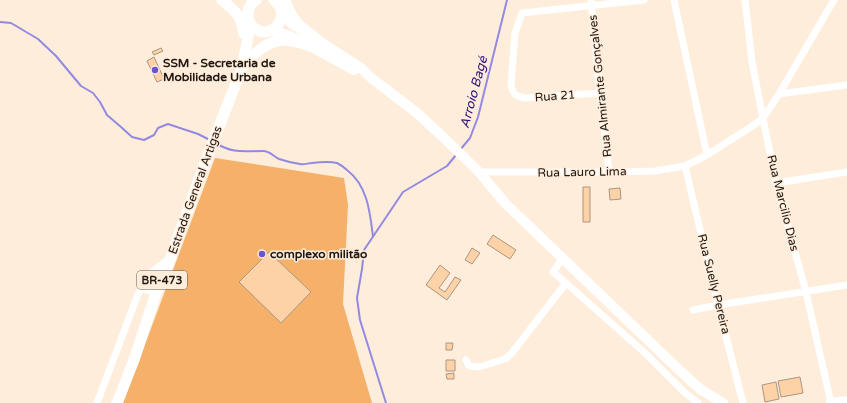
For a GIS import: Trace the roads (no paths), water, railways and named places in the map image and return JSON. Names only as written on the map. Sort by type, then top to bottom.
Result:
[{"type":"main road","points":[[222,0],[237,8],[255,29],[263,32],[278,26],[282,18],[282,6]]},
{"type":"main road","points":[[222,0],[237,13],[242,22],[245,39],[242,68]]},
{"type":"main road","points":[[242,68],[249,32],[247,15],[249,7],[256,0]]},
{"type":"main road","points":[[274,0],[282,6],[315,43],[361,68],[370,77],[417,113],[477,169],[506,204],[700,389],[723,403]]},
{"type":"main road","points":[[242,68],[271,30]]},
{"type":"main road","points":[[271,30],[302,41],[315,43]]},
{"type":"main road","points":[[242,68],[256,53],[268,44],[280,40],[315,43]]},
{"type":"main road","name":"Estrada General Artigas","points":[[118,403],[156,293],[164,276],[207,157],[242,68]]},
{"type":"main road","points":[[831,403],[847,401]]},
{"type":"street","points":[[591,3],[644,0]]},
{"type":"street","points":[[674,0],[707,155]]},
{"type":"street","name":"Rua Marcilio Dias","points":[[745,0],[752,62],[776,183],[806,292],[831,403]]},
{"type":"street","points":[[763,118],[779,94],[834,0]]},
{"type":"street","name":"Rua 21","points":[[591,3],[522,13],[515,33],[511,85],[513,92],[517,96],[525,98],[600,93]]},
{"type":"street","name":"Rua Almirante Gonçalves","points":[[591,3],[609,172]]},
{"type":"street","points":[[779,94],[847,85]]},
{"type":"street","name":"Rua Lauro Lima","points":[[477,169],[609,172],[655,171],[685,166],[707,155],[763,118]]},
{"type":"street","name":"Rua Suelly Pereira","points":[[685,166],[743,403]]},
{"type":"street","points":[[776,183],[847,172]]},
{"type":"street","points":[[562,257],[553,272],[586,300],[684,392],[698,403]]},
{"type":"street","points":[[97,403],[141,288],[152,272],[170,258]]},
{"type":"street","points":[[466,360],[469,366],[479,367],[505,359],[511,354],[566,283]]},
{"type":"street","points":[[693,310],[847,286]]},
{"type":"street","points":[[141,288],[156,293]]},
{"type":"street","points":[[586,300],[596,290]]},
{"type":"street","points":[[621,332],[632,324]]},
{"type":"street","points":[[659,367],[668,358]]},
{"type":"waterway","name":"Arroio Bagé","points":[[460,150],[470,138],[478,117],[507,0]]},
{"type":"waterway","points":[[0,22],[11,23],[38,39],[56,56],[81,86],[93,93],[107,115],[132,137],[144,140],[154,135],[158,128],[168,124],[198,134],[210,140]]},
{"type":"waterway","points":[[215,143],[233,150],[265,151],[279,159],[297,164],[318,162],[337,163],[354,176],[364,192],[369,209],[373,237]]},
{"type":"waterway","name":"Arroio Bagé","points":[[386,403],[360,320],[357,298],[364,250],[403,192],[447,166],[456,155]]},
{"type":"place","name":"SSM - Secretaria de Mobilidade Urbana","points":[[155,70]]},
{"type":"place","name":"complexo militão","points":[[262,254]]}]
